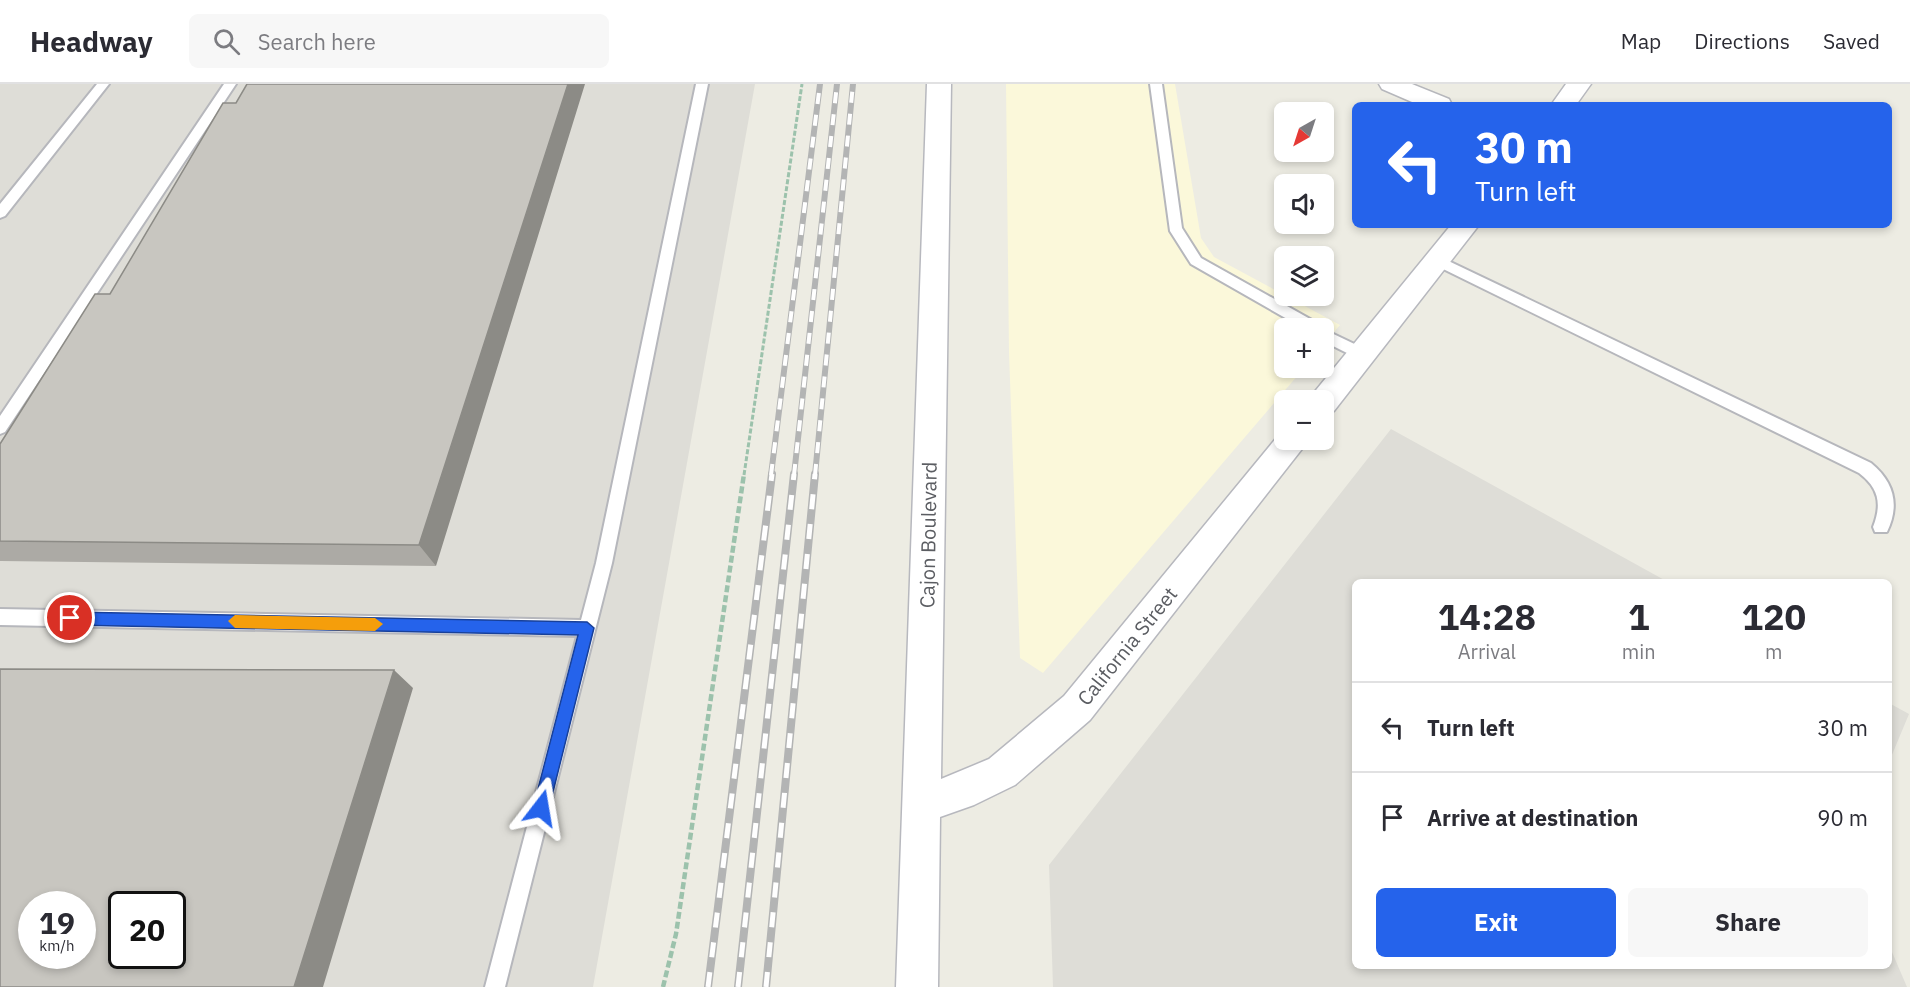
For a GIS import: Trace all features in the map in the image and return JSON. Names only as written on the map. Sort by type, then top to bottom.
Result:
[{"type":"main road","name":"Cajon Boulevard","points":[[917,987],[939,84]]},
{"type":"main road","points":[[1391,84],[1433,102]]},
{"type":"main road","points":[[1565,102],[1580,84]]},
{"type":"main road","points":[[1333,390],[1464,228]]},
{"type":"main road","name":"California Street","points":[[921,804],[961,792],[1002,772],[1077,708],[1285,450]]},
{"type":"lane","points":[[0,213],[103,84]]},
{"type":"lane","points":[[0,428],[230,84]]},
{"type":"lane","points":[[495,987],[604,563],[702,84]]},
{"type":"lane","points":[[1156,84],[1174,228],[1196,261],[1296,318]]},
{"type":"lane","points":[[1438,261],[1865,468],[1878,476],[1885,489],[1886,516],[1881,527]]},
{"type":"lane","points":[[1334,340],[1362,354]]},
{"type":"lane","points":[[0,617],[587,628]]},
{"type":"path","points":[[663,987],[678,922],[802,84]]},
{"type":"shaded area","points":[[0,84],[755,84],[593,987],[0,987]]},
{"type":"shaded area","points":[[1006,84],[1175,84],[1201,238],[1214,257],[1274,289],[1274,306],[1305,306],[1327,318],[1274,318],[1274,378],[1295,378],[1285,390],[1274,390],[1274,403],[1043,673],[1020,658],[1009,352]]},
{"type":"shaded area","points":[[1334,322],[1340,325],[1334,332]]},
{"type":"shaded area","points":[[1391,429],[1663,579],[1352,579],[1352,969],[1892,969],[1892,952],[1907,987],[1053,987],[1049,865]]},
{"type":"shaded area","points":[[1892,705],[1909,714],[1892,755]]},
{"type":"building","points":[[247,84],[568,84],[419,545],[0,541],[0,444],[95,294],[110,294],[223,103],[236,103]]},
{"type":"building","points":[[0,669],[394,670],[294,987],[0,987]]},
{"type":"railway","points":[[771,475],[820,84]]},
{"type":"railway","points":[[794,475],[837,84]]},
{"type":"railway","points":[[815,475],[853,84]]},
{"type":"railway","points":[[708,987],[772,474]]},
{"type":"railway","points":[[738,987],[794,474]]},
{"type":"railway","points":[[766,987],[815,474]]},
{"type":"slow traffic","points":[[235,621],[375,624]]},
{"type":"route","points":[[70,618],[587,628],[541,808]]}]
